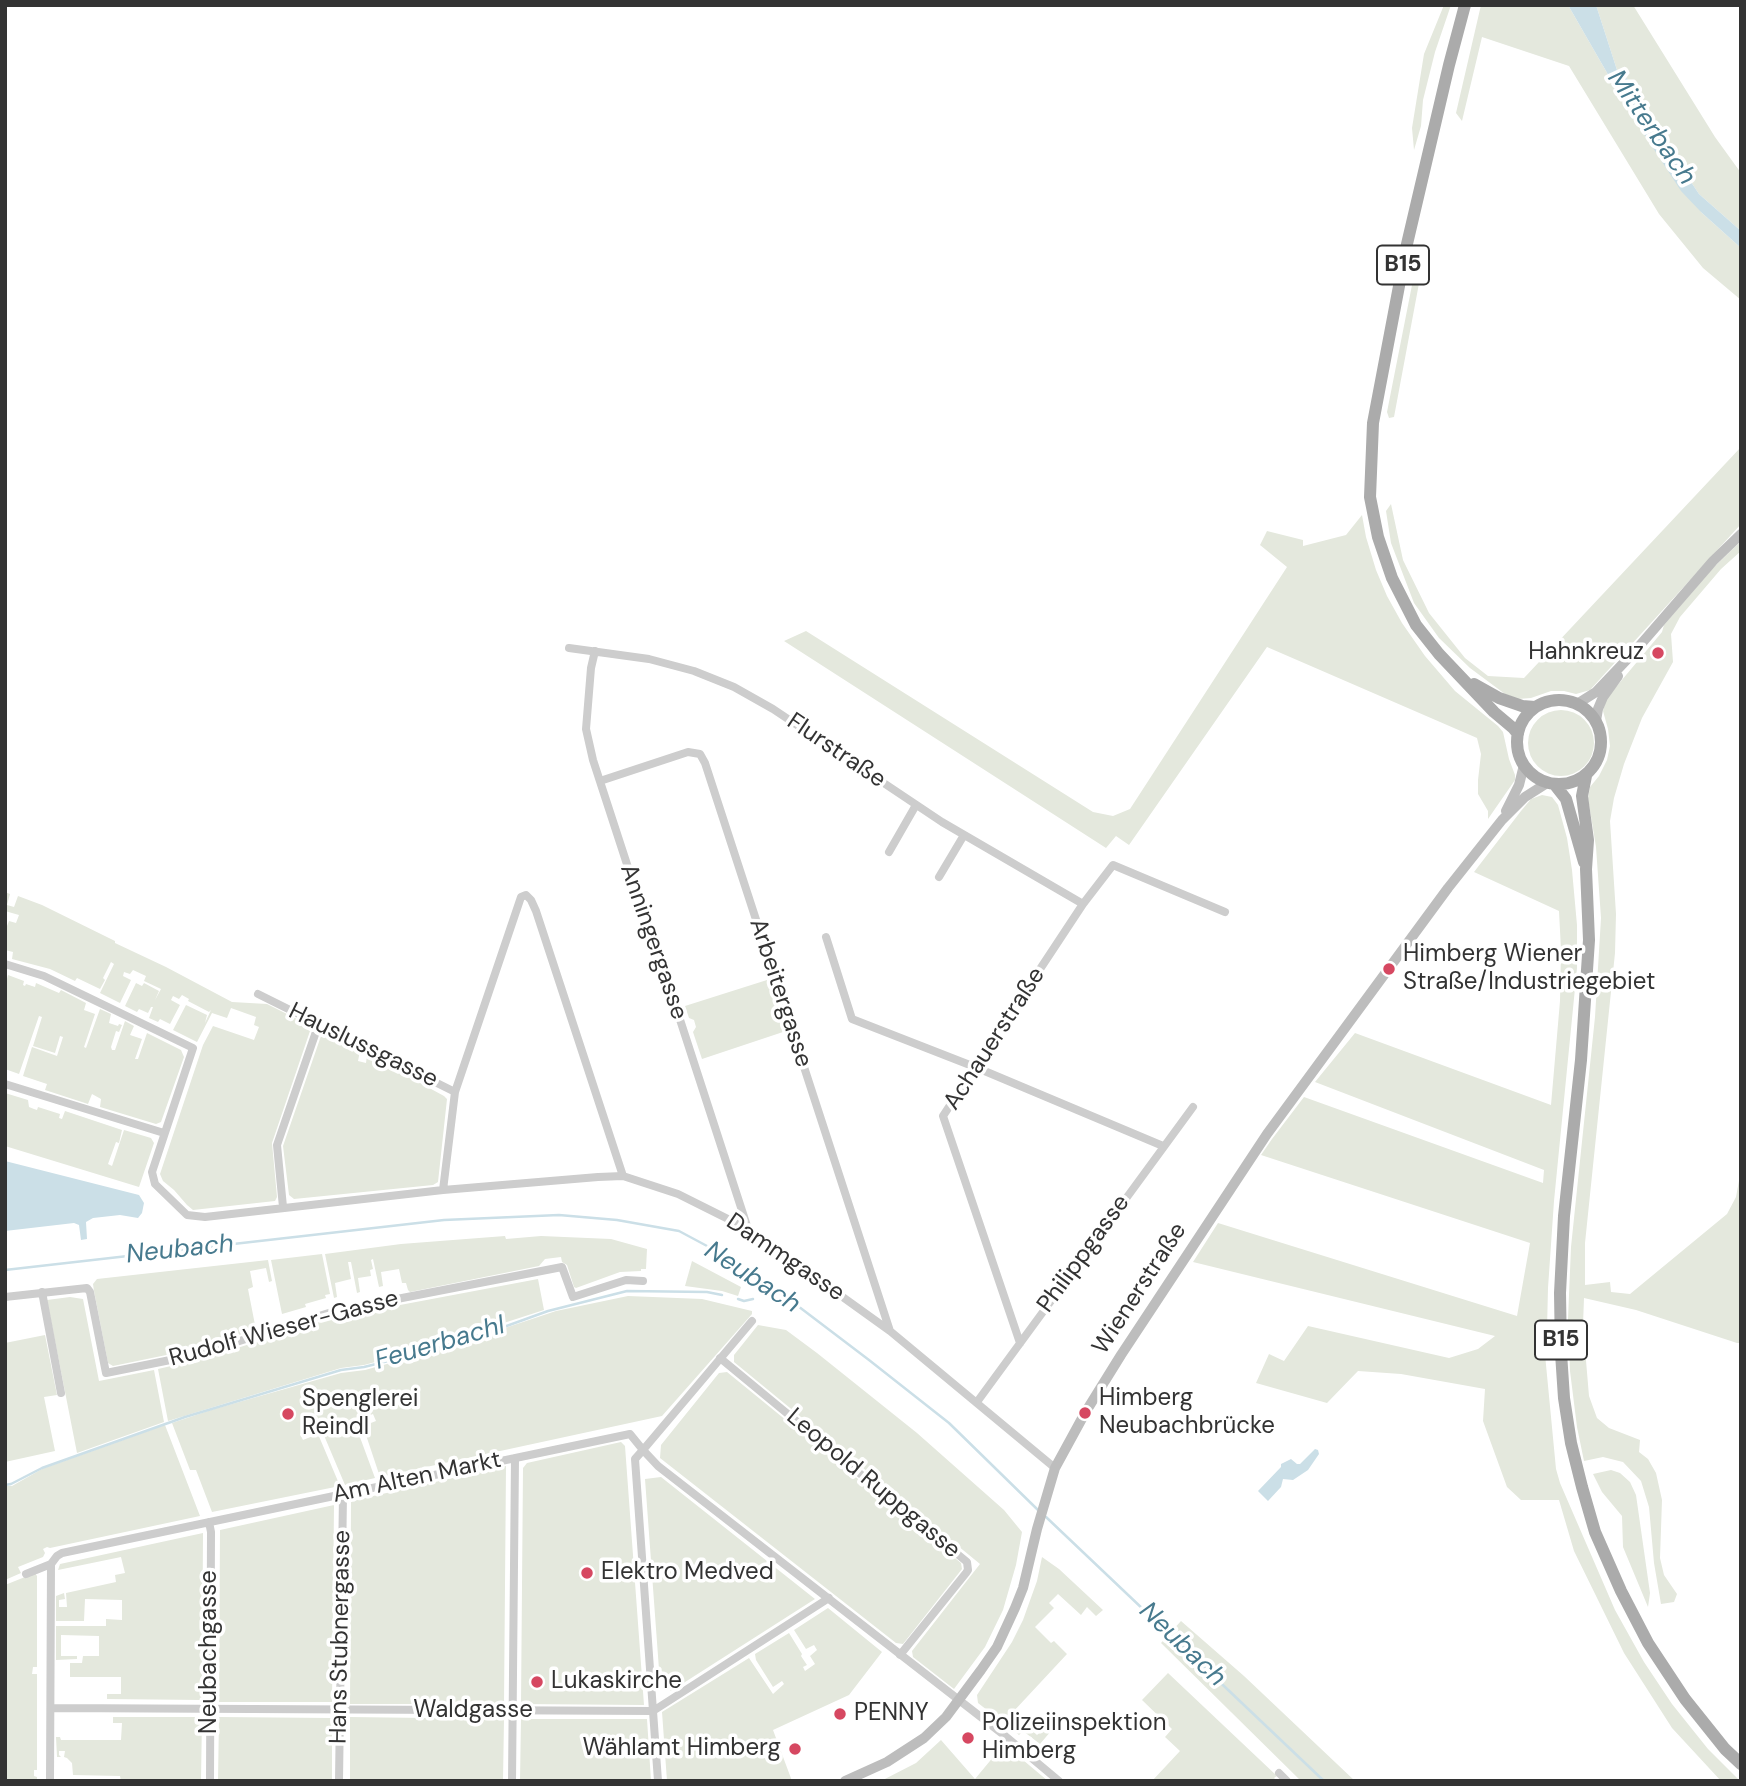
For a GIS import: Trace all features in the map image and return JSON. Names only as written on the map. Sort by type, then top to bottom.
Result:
[{"type":"main road","name":"B15","points":[[1465,5],[1405,256],[1373,423],[1370,497],[1378,537],[1392,578],[1416,625],[1438,654],[1518,734]]},
{"type":"main road","name":"B15","points":[[1462,677],[1499,698],[1522,706],[1535,707],[1551,700],[1577,704]]},
{"type":"main road","points":[[1577,704],[1585,708],[1596,721]]},
{"type":"main road","points":[[1524,765],[1519,756],[1518,734],[1521,724],[1535,707]]},
{"type":"main road","name":"B15","points":[[1596,721],[1602,746],[1597,762],[1586,776],[1583,796],[1588,840],[1586,869],[1590,940],[1581,1060],[1564,1216],[1560,1293],[1564,1398],[1571,1443],[1595,1532],[1621,1591],[1642,1632],[1685,1699],[1725,1749],[1741,1764]]},
{"type":"main road","name":"B15","points":[[1524,765],[1531,774],[1551,784],[1566,799],[1586,869]]},
{"type":"main road","points":[[1551,784],[1564,785],[1586,776]]},
{"type":"street","points":[[1577,704],[1596,692],[1713,561],[1741,534]]},
{"type":"street","name":"Flurstraße","points":[[569,648],[649,659],[694,671],[734,687],[773,709],[964,835],[1083,904]]},
{"type":"street","name":"Anningergasse","points":[[595,651],[586,729],[652,942],[672,995],[748,1229]]},
{"type":"street","points":[[1596,721],[1603,697],[1635,651]]},
{"type":"street","name":"Arbeitergasse","points":[[600,781],[688,752],[700,754],[705,763],[890,1331]]},
{"type":"street","name":"Wienerstraße","points":[[1502,820],[1519,785],[1524,765]]},
{"type":"street","name":"Wienerstraße","points":[[845,1781],[859,1778],[924,1738],[959,1701],[996,1647],[1023,1588],[1055,1468],[1121,1355],[1267,1134],[1448,888],[1502,820],[1525,797],[1551,784]]},
{"type":"street","points":[[889,852],[916,805]]},
{"type":"street","points":[[939,877],[964,835]]},
{"type":"street","name":"Achauerstraße","points":[[1020,1343],[943,1116],[1083,904],[1113,865],[1225,912]]},
{"type":"street","points":[[455,1091],[521,897],[526,895],[536,911],[623,1176]]},
{"type":"street","points":[[826,937],[852,1019],[1163,1146]]},
{"type":"street","points":[[5,964],[44,976],[193,1048],[164,1133],[5,1084]]},
{"type":"street","name":"Hauslussgasse","points":[[258,994],[455,1091],[443,1190]]},
{"type":"street","points":[[284,1207],[278,1144],[319,1023]]},
{"type":"street","name":"Philippgasse","points":[[977,1402],[1193,1107]]},
{"type":"street","name":"Dammgasse","points":[[164,1133],[152,1168],[154,1182],[187,1214],[201,1217],[443,1190],[598,1177],[623,1176],[678,1194],[748,1229],[890,1331],[1055,1468]]},
{"type":"street","name":"Rudolf Wieser-Gasse","points":[[42,1292],[82,1287],[89,1289],[106,1373],[195,1355],[335,1311],[562,1267],[573,1297],[626,1280],[643,1280]]},
{"type":"street","points":[[5,1297],[42,1292],[61,1393]]},
{"type":"street","points":[[658,1781],[635,1459],[752,1321]]},
{"type":"street","name":"Leopold Ruppgasse","points":[[720,1358],[967,1562],[966,1573],[900,1656]]},
{"type":"street","name":"Am Alten Markt","points":[[26,1574],[51,1564],[62,1553],[630,1434],[643,1450]]},
{"type":"street","points":[[643,1450],[658,1466],[1059,1781]]},
{"type":"street","points":[[512,1781],[515,1458]]},
{"type":"street","name":"Hans Stubnergasse","points":[[339,1781],[343,1494]]},
{"type":"street","name":"Neubachgasse","points":[[209,1522],[210,1781]]},
{"type":"street","points":[[50,1781],[51,1564]]},
{"type":"street","points":[[653,1711],[829,1598]]},
{"type":"street","name":"Waldgasse","points":[[51,1708],[653,1711]]},
{"type":"street","points":[[1279,1773],[1287,1781]]},
{"type":"shaded area","points":[[1444,5],[1451,5],[1435,52],[1414,150],[1412,128],[1424,54]]},
{"type":"shaded area","points":[[1481,5],[1568,5],[1610,78],[1617,84],[1702,213],[1741,248],[1741,300],[1703,268],[1659,214],[1569,66],[1482,37],[1462,121],[1456,113]]},
{"type":"shaded area","points":[[1596,5],[1633,5],[1715,137],[1741,173],[1741,231],[1699,194],[1663,140],[1633,84],[1617,70]]},
{"type":"shaded area","points":[[1420,278],[1394,417],[1389,418],[1387,412],[1413,280]]},
{"type":"shaded area","points":[[1741,447],[1741,524],[1590,690],[1576,694],[1551,691],[1518,699],[1505,694],[1470,668],[1439,638],[1414,603],[1391,543],[1386,511],[1391,504],[1403,560],[1429,613],[1465,658],[1488,676],[1524,678]]},
{"type":"shaded area","points":[[1362,515],[1376,570],[1402,623],[1425,656],[1455,691],[1503,732],[1515,780],[1488,819],[1488,811],[1478,794],[1481,754],[1477,738],[1267,647],[1129,845],[1116,836],[1106,848],[784,641],[806,631],[1093,812],[1113,816],[1130,809],[1287,567],[1260,545],[1267,531],[1303,540],[1303,546],[1346,535]]},
{"type":"shaded area","points":[[1741,541],[1741,551],[1721,569],[1680,617],[1671,634],[1673,662],[1642,718],[1624,764],[1610,821],[1616,914],[1615,953],[1585,1243],[1585,1285],[1610,1282],[1611,1292],[1630,1294],[1727,1214],[1736,1197],[1741,1170],[1741,1343],[1636,1310],[1584,1298],[1583,1325],[1589,1396],[1597,1418],[1609,1428],[1640,1440],[1639,1452],[1648,1459],[1656,1473],[1662,1500],[1660,1558],[1664,1575],[1677,1594],[1674,1602],[1661,1604],[1649,1507],[1641,1481],[1623,1462],[1603,1457],[1584,1461],[1570,1371],[1568,1319],[1571,1247],[1595,1017],[1601,918],[1596,847],[1588,798],[1590,787],[1607,760],[1610,746],[1603,711],[1606,699],[1662,632],[1664,625],[1712,569]]},
{"type":"shaded area","points":[[1554,710],[1568,710],[1580,715],[1589,724],[1594,743],[1592,756],[1585,767],[1568,776],[1554,776],[1542,771],[1533,762],[1528,750],[1528,736],[1533,724],[1542,715]]},
{"type":"shaded area","points":[[1542,795],[1552,797],[1558,805],[1567,838],[1577,925],[1577,968],[1554,1201],[1544,1344],[1556,1469],[1615,1610],[1644,1662],[1672,1704],[1708,1749],[1740,1781],[1721,1781],[1672,1728],[1624,1653],[1574,1551],[1559,1500],[1521,1500],[1507,1487],[1483,1421],[1485,1389],[1401,1374],[1358,1371],[1327,1403],[1256,1383],[1269,1354],[1284,1361],[1308,1326],[1449,1358],[1478,1349],[1495,1336],[1193,1262],[1218,1223],[1517,1316],[1530,1243],[1261,1155],[1304,1097],[1543,1183],[1544,1170],[1315,1082],[1355,1033],[1551,1105],[1560,1001],[1559,911],[1474,872],[1531,799]]},
{"type":"shaded area","points":[[5,892],[10,894],[7,905],[14,907],[18,896],[42,905],[232,1002],[267,1004],[307,1024],[310,1031],[272,1143],[277,1197],[275,1201],[193,1210],[163,1181],[160,1174],[203,1045],[213,1026],[254,1040],[259,1027],[254,1025],[256,1017],[231,1008],[227,1018],[212,1013],[197,1042],[173,1030],[186,1005],[207,1015],[205,1023],[211,1010],[209,1012],[182,995],[179,999],[173,996],[171,1000],[180,1005],[170,1024],[149,1018],[153,1007],[148,1013],[139,1009],[137,1012],[125,1006],[136,983],[142,986],[144,983],[159,991],[155,1000],[161,989],[144,981],[146,976],[133,970],[130,974],[124,972],[123,976],[131,980],[120,1003],[100,993],[114,964],[111,962],[100,989],[77,978],[75,981],[50,969],[12,959],[13,952],[5,950],[5,931],[9,921],[16,923],[19,915],[5,911]]},
{"type":"shaded area","points":[[8,975],[24,981],[25,986],[35,987],[36,983],[59,993],[61,990],[86,1003],[84,1010],[95,1014],[84,1047],[86,1048],[100,1009],[111,1014],[109,1023],[122,1025],[119,1032],[116,1031],[112,1050],[115,1050],[125,1021],[134,1026],[130,1035],[142,1039],[135,1059],[138,1059],[147,1033],[181,1050],[184,1057],[161,1122],[156,1124],[100,1107],[101,1099],[92,1094],[88,1104],[45,1090],[47,1084],[23,1076],[32,1047],[57,1056],[63,1037],[60,1036],[55,1053],[33,1046],[42,1017],[39,1016],[19,1074],[5,1069],[5,979]]},
{"type":"shaded area","points":[[767,980],[783,1032],[702,1059],[693,1032],[696,1027],[694,1020],[689,1018],[685,1006]]},
{"type":"shaded area","points":[[324,1034],[360,1051],[358,1061],[366,1063],[367,1055],[383,1063],[383,1067],[386,1068],[387,1065],[447,1099],[438,1182],[433,1185],[294,1199],[289,1195],[283,1146],[321,1036]]},
{"type":"shaded area","points":[[5,1093],[28,1100],[29,1107],[34,1109],[37,1110],[38,1107],[60,1114],[59,1118],[62,1119],[65,1111],[122,1130],[119,1143],[116,1142],[108,1164],[112,1166],[124,1130],[151,1138],[154,1143],[139,1187],[5,1146]]},
{"type":"shaded area","points":[[505,1236],[506,1239],[541,1236],[611,1239],[647,1249],[646,1269],[620,1272],[576,1288],[561,1257],[545,1259],[539,1266],[410,1292],[406,1283],[402,1283],[399,1269],[381,1272],[383,1286],[379,1287],[373,1259],[371,1276],[358,1278],[360,1292],[357,1293],[351,1262],[348,1262],[351,1279],[335,1283],[337,1297],[334,1298],[325,1254],[401,1244]]},
{"type":"shaded area","points":[[322,1254],[330,1294],[325,1295],[326,1298],[305,1304],[306,1307],[282,1314],[271,1260]]},
{"type":"shaded area","points":[[268,1260],[272,1281],[269,1282],[266,1268],[250,1271],[253,1287],[248,1289],[256,1330],[176,1353],[113,1366],[108,1363],[93,1284],[97,1279]]},
{"type":"shaded area","points":[[692,1261],[741,1287],[738,1296],[685,1286]]},
{"type":"shaded area","points":[[538,1279],[544,1310],[417,1351],[341,1368],[168,1421],[158,1369],[206,1358],[331,1318]]},
{"type":"shaded area","points":[[628,1296],[702,1299],[752,1311],[752,1314],[662,1416],[380,1477],[363,1426],[376,1421],[373,1414],[354,1421],[375,1478],[345,1485],[320,1426],[300,1434],[303,1440],[318,1434],[340,1486],[212,1512],[196,1470],[190,1470],[172,1423],[341,1373],[365,1370],[445,1348],[556,1311]]},
{"type":"shaded area","points":[[70,1297],[83,1299],[99,1381],[154,1370],[164,1422],[77,1453],[47,1300]]},
{"type":"shaded area","points":[[758,1325],[786,1330],[817,1353],[917,1433],[1004,1510],[1022,1532],[1003,1610],[985,1647],[954,1689],[913,1657],[912,1651],[980,1564],[734,1362],[734,1355]]},
{"type":"shaded area","points":[[45,1335],[57,1395],[44,1397],[55,1451],[5,1462],[5,1343]]},
{"type":"shaded area","points":[[727,1372],[961,1563],[962,1569],[903,1644],[896,1643],[660,1458],[661,1445],[719,1373]]},
{"type":"shaded area","points":[[165,1425],[200,1516],[47,1547],[43,1549],[43,1557],[18,1567],[21,1573],[5,1580],[5,1486],[12,1486],[42,1469]]},
{"type":"shaded area","points":[[621,1442],[625,1446],[644,1705],[521,1704],[523,1468],[527,1463]]},
{"type":"shaded area","points":[[506,1466],[504,1704],[350,1704],[351,1501]]},
{"type":"shaded area","points":[[1611,1470],[1620,1473],[1630,1482],[1636,1495],[1650,1593],[1648,1607],[1623,1547],[1622,1516],[1602,1492],[1593,1474]]},
{"type":"shaded area","points":[[661,1477],[815,1599],[671,1691],[660,1683],[645,1479]]},
{"type":"shaded area","points":[[334,1505],[332,1702],[219,1702],[220,1530]]},
{"type":"shaded area","points":[[203,1533],[202,1700],[107,1699],[107,1694],[121,1694],[121,1677],[70,1677],[70,1663],[82,1663],[83,1656],[99,1656],[99,1636],[61,1635],[61,1656],[77,1656],[77,1659],[56,1660],[56,1626],[106,1626],[106,1619],[122,1620],[122,1600],[85,1599],[84,1621],[56,1621],[56,1596],[64,1593],[65,1599],[59,1600],[59,1607],[67,1607],[66,1593],[116,1582],[115,1575],[125,1573],[121,1557],[58,1570],[60,1564]]},
{"type":"shaded area","points":[[1042,1557],[1103,1610],[1096,1616],[1087,1607],[1081,1615],[1058,1594],[1049,1603],[1054,1608],[1035,1627],[1067,1654],[1013,1712],[1037,1735],[1052,1720],[1057,1724],[1040,1744],[1023,1731],[1019,1735],[978,1703],[977,1695],[1012,1642],[1023,1620],[1037,1581]]},
{"type":"shaded area","points":[[35,1573],[37,1667],[33,1667],[32,1674],[37,1674],[37,1770],[34,1770],[34,1776],[37,1781],[5,1781],[5,1585]]},
{"type":"shaded area","points":[[828,1608],[882,1652],[849,1695],[773,1730],[792,1781],[667,1781],[662,1712],[749,1658],[773,1694],[784,1684],[782,1681],[773,1687],[755,1654],[789,1633],[807,1665],[803,1667],[805,1671],[815,1664],[810,1656],[817,1650],[814,1645],[806,1649],[794,1630]]},
{"type":"shaded area","points":[[1181,1621],[1244,1676],[1355,1781],[1301,1781],[1161,1643]]},
{"type":"shaded area","points":[[1168,1673],[1277,1776],[1274,1778],[1277,1781],[1152,1781],[1180,1751],[1165,1737],[1172,1729],[1142,1700]]},
{"type":"shaded area","points":[[113,1717],[202,1717],[201,1781],[121,1781],[120,1776],[73,1775],[72,1763],[64,1757],[65,1751],[59,1751],[61,1757],[57,1757],[56,1737],[61,1740],[121,1740],[122,1723],[113,1723]]},
{"type":"shaded area","points":[[219,1717],[332,1718],[332,1781],[218,1781]]},
{"type":"shaded area","points":[[350,1717],[504,1719],[503,1781],[350,1781]]},
{"type":"shaded area","points":[[521,1719],[647,1719],[651,1781],[520,1781]]},
{"type":"shaded area","points":[[941,1740],[975,1779],[1004,1744],[1048,1781],[881,1781],[916,1763]]},
{"type":"water","name":"Mitterbach","points":[[1568,5],[1596,5],[1617,70],[1633,84],[1663,140],[1699,194],[1741,231],[1741,248],[1681,191]]},
{"type":"water","points":[[5,1161],[139,1195],[144,1203],[142,1213],[138,1218],[120,1215],[93,1218],[86,1222],[87,1239],[81,1240],[79,1225],[74,1223],[5,1231]]},
{"type":"water","points":[[1315,1449],[1319,1454],[1308,1470],[1293,1480],[1283,1479],[1281,1487],[1268,1501],[1258,1491],[1281,1464],[1291,1459],[1300,1464]]},
{"type":"waterway","name":"Neubach","points":[[5,1270],[444,1220],[559,1215],[617,1220],[679,1231],[790,1300],[869,1360],[949,1423],[1038,1510]]},
{"type":"waterway","name":"Feuerbachl","points":[[5,1485],[42,1468],[185,1417],[341,1370],[420,1353],[548,1311],[627,1291],[707,1292],[722,1295]]},
{"type":"waterway","points":[[738,1299],[753,1299]]},
{"type":"waterway","name":"Neubach","points":[[1046,1517],[1324,1781]]},
{"type":"place","name":"Hahnkreuz","points":[[1658,653]]},
{"type":"place","name":"Himberg Wiener Straße/Industriegebiet","points":[[1389,969]]},
{"type":"place","name":"Himberg Neubachbrücke","points":[[1085,1413]]},
{"type":"place","name":"Spenglerei Reindl","points":[[288,1414]]},
{"type":"place","name":"Elektro Medved","points":[[587,1573]]},
{"type":"place","name":"Lukaskirche","points":[[537,1682]]},
{"type":"place","name":"PENNY","points":[[840,1714]]},
{"type":"place","name":"Polizeiinspektion Himberg","points":[[968,1738]]},
{"type":"place","name":"Wählamt Himberg","points":[[795,1749]]}]
